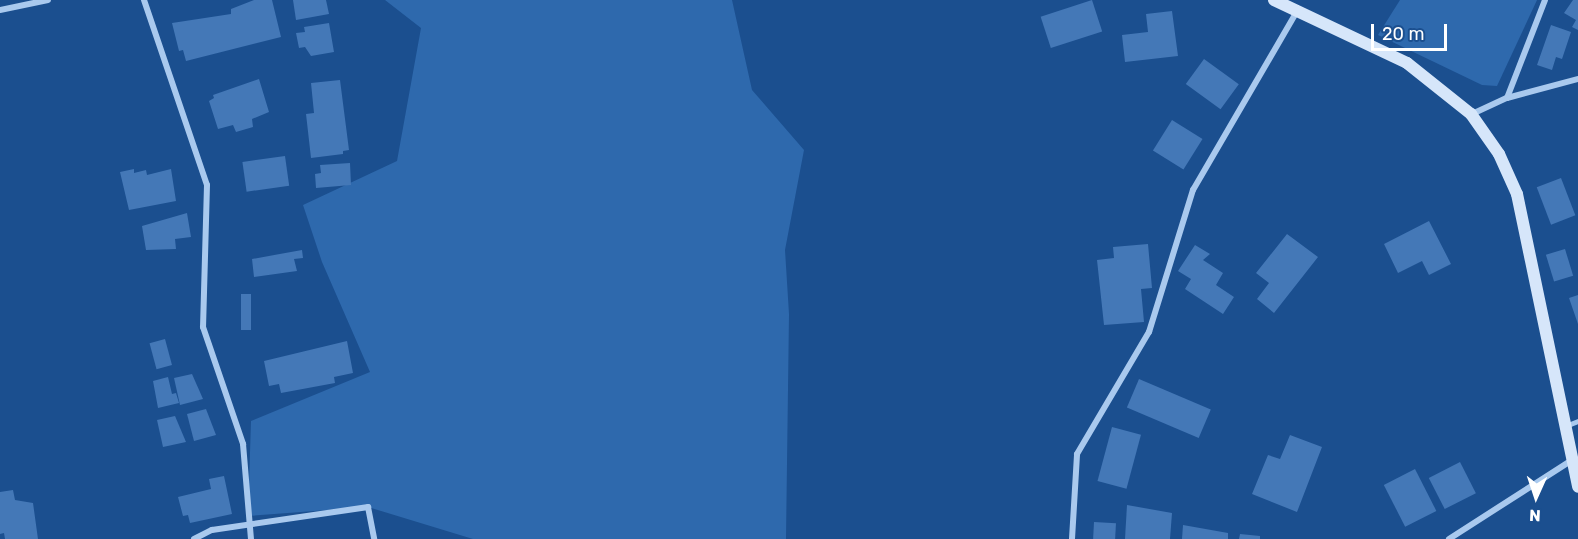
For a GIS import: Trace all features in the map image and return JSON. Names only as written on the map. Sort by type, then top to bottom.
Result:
[{"type":"street","points":[[0,10],[48,0]]},
{"type":"street","points":[[144,0],[207,185],[203,327],[243,444],[249,524],[254,539]]},
{"type":"street","points":[[1274,0],[1407,63],[1471,114],[1499,154],[1517,194],[1573,423],[1572,459],[1578,487]]},
{"type":"street","points":[[1506,98],[1545,0]]},
{"type":"street","points":[[1072,539],[1077,454],[1149,332],[1193,190],[1297,10]]},
{"type":"street","points":[[1471,114],[1506,98],[1578,79]]},
{"type":"street","points":[[1449,539],[1572,459]]},
{"type":"street","points":[[194,539],[212,530],[368,507],[374,539]]},
{"type":"shaded area","points":[[385,0],[732,0],[752,90],[804,150],[785,250],[789,314],[786,539],[473,539],[368,507],[248,516],[251,421],[370,372],[322,262],[303,205],[397,161],[421,28]]},
{"type":"shaded area","points":[[1400,0],[1537,0],[1497,86],[1482,85],[1378,35]]},
{"type":"building","points":[[254,0],[272,0],[281,37],[186,61],[183,50],[179,51],[172,23],[231,14],[231,9]]},
{"type":"building","points":[[293,0],[326,0],[329,14],[296,20]]},
{"type":"building","points":[[1092,0],[1102,31],[1051,48],[1041,17]]},
{"type":"building","points":[[1573,0],[1578,0],[1578,30],[1572,27],[1576,20],[1564,13]]},
{"type":"building","points":[[1172,11],[1178,56],[1125,62],[1122,35],[1148,32],[1146,14]]},
{"type":"building","points":[[329,23],[334,52],[311,56],[305,47],[299,48],[296,33],[305,32],[304,27]]},
{"type":"building","points":[[1551,25],[1571,32],[1562,59],[1556,57],[1552,70],[1537,65]]},
{"type":"building","points":[[1204,59],[1239,84],[1221,109],[1186,84]]},
{"type":"building","points":[[259,79],[269,112],[252,119],[253,127],[236,132],[233,125],[218,129],[209,101],[214,98],[213,95]]},
{"type":"building","points":[[340,80],[349,150],[343,151],[343,154],[311,158],[306,114],[314,113],[311,83]]},
{"type":"building","points":[[1172,120],[1203,139],[1183,170],[1153,151]]},
{"type":"building","points":[[285,156],[289,186],[247,192],[242,162]]},
{"type":"building","points":[[350,163],[351,185],[316,188],[315,174],[321,173],[320,165]]},
{"type":"building","points":[[134,169],[134,173],[146,170],[147,175],[171,169],[176,201],[129,210],[120,172]]},
{"type":"building","points":[[1561,178],[1575,215],[1551,225],[1537,187]]},
{"type":"building","points":[[187,213],[191,237],[175,239],[176,249],[146,250],[142,226]]},
{"type":"building","points":[[1429,221],[1451,264],[1429,275],[1422,261],[1398,273],[1384,244]]},
{"type":"building","points":[[1287,234],[1318,257],[1274,313],[1257,299],[1269,283],[1256,273]]},
{"type":"building","points":[[1148,244],[1152,288],[1141,289],[1144,322],[1104,325],[1097,260],[1114,258],[1113,247]]},
{"type":"building","points":[[1195,245],[1210,254],[1203,260],[1223,273],[1216,285],[1234,297],[1223,314],[1185,289],[1191,279],[1178,271]]},
{"type":"building","points":[[1565,249],[1573,276],[1554,282],[1546,255]]},
{"type":"building","points":[[302,250],[303,258],[294,259],[297,271],[254,277],[252,259]]},
{"type":"building","points":[[241,294],[251,294],[251,330],[241,330]]},
{"type":"building","points":[[1578,295],[1578,324],[1569,298]]},
{"type":"building","points":[[165,339],[172,365],[157,369],[150,343]]},
{"type":"building","points":[[347,341],[353,373],[334,377],[335,383],[281,393],[279,384],[269,386],[264,361]]},
{"type":"building","points":[[192,374],[203,399],[180,405],[174,378]]},
{"type":"building","points":[[168,377],[172,394],[176,393],[179,403],[158,408],[153,381]]},
{"type":"building","points":[[1139,379],[1211,409],[1199,438],[1127,408]]},
{"type":"building","points":[[206,409],[216,435],[194,441],[187,414]]},
{"type":"building","points":[[175,416],[186,442],[163,447],[157,420]]},
{"type":"building","points":[[1112,427],[1141,435],[1126,489],[1098,481]]},
{"type":"building","points":[[1290,435],[1322,447],[1297,512],[1252,494],[1268,455],[1280,459]]},
{"type":"building","points":[[1460,462],[1476,493],[1445,509],[1429,478]]},
{"type":"building","points":[[1415,469],[1436,511],[1405,527],[1384,485]]},
{"type":"building","points":[[224,476],[232,514],[190,523],[188,515],[183,516],[178,497],[211,489],[209,479]]},
{"type":"building","points":[[13,490],[15,500],[33,503],[38,539],[5,539],[4,533],[0,534],[0,492]]},
{"type":"building","points":[[1127,505],[1172,513],[1170,539],[1125,539]]},
{"type":"building","points":[[1094,522],[1116,523],[1115,539],[1093,539]]},
{"type":"building","points":[[1183,525],[1228,533],[1228,539],[1182,539]]},
{"type":"building","points":[[1240,534],[1260,536],[1260,539],[1239,539]]}]
